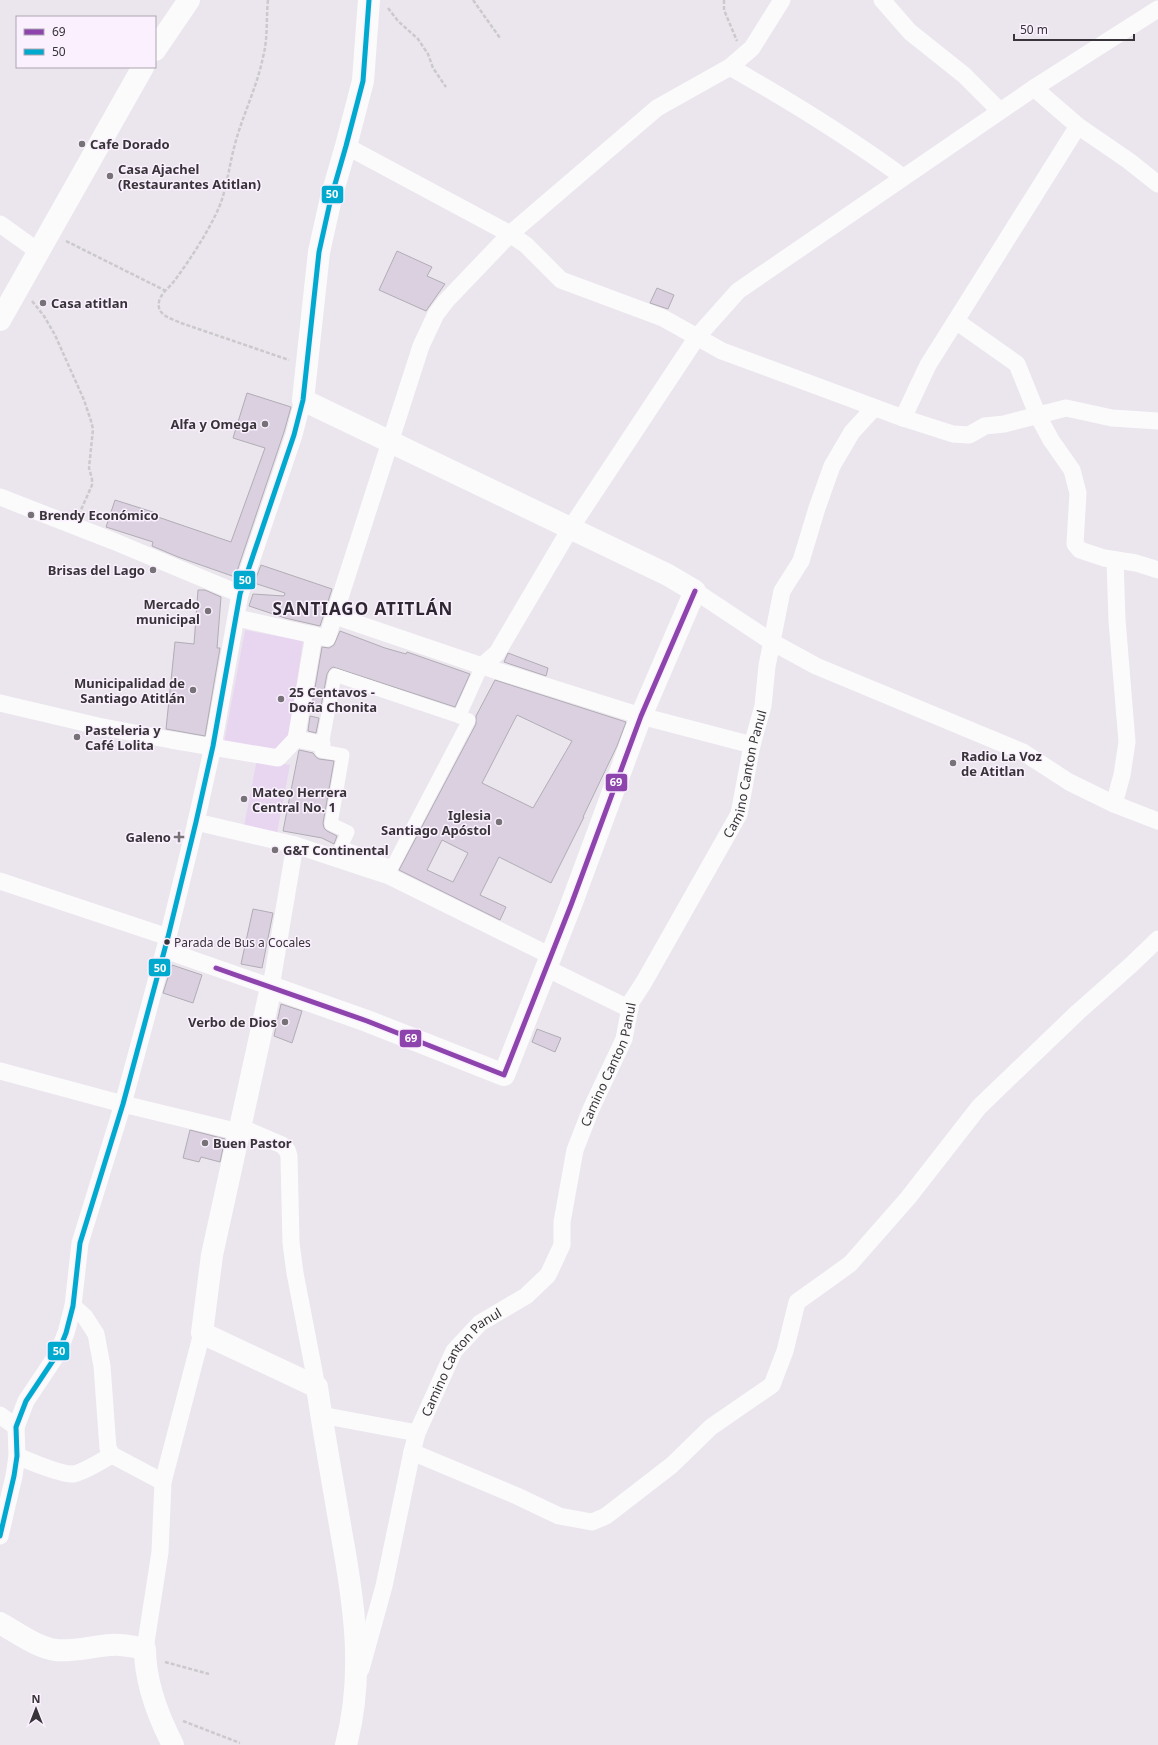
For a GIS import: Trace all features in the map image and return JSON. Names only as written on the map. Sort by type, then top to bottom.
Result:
[{"type":"main road","points":[[156,49],[189,0]]},
{"type":"main road","points":[[346,1745],[354,1708],[356,1686],[356,1635],[353,1596],[317,1387],[202,1333],[212,1255],[271,987],[367,1021],[504,1075],[571,905],[641,716],[695,591],[668,576],[303,400],[319,252],[331,198],[363,81],[378,3]]},
{"type":"main road","points":[[0,320],[142,68]]},
{"type":"main road","points":[[0,1623],[42,1646],[54,1650],[124,1645],[145,1652],[145,1664],[159,1716],[173,1745]]},
{"type":"street","points":[[237,618],[327,638],[421,346],[436,314],[446,301],[510,234],[657,108],[730,67],[752,48],[782,0]]},
{"type":"street","points":[[882,0],[910,32],[964,75],[1000,111]]},
{"type":"street","points":[[1153,0],[1158,6]]},
{"type":"street","points":[[459,716],[482,666],[497,653],[570,529],[697,338],[738,291],[1034,88],[1158,9]]},
{"type":"street","points":[[730,67],[789,101],[874,156],[903,177]]},
{"type":"street","points":[[1034,88],[1078,126],[1129,161],[1158,184]]},
{"type":"street","points":[[904,418],[928,365],[1078,126]]},
{"type":"street","points":[[346,146],[510,234],[526,245],[561,280],[663,318],[722,351],[874,408],[953,434],[969,435],[985,426],[1004,424],[1066,408],[1112,418],[1158,421]]},
{"type":"street","points":[[0,224],[39,252]]},
{"type":"street","points":[[956,321],[1017,364],[1038,416],[1051,440],[1072,470],[1078,493],[1075,544],[1080,550],[1115,560],[1136,563],[1158,570]]},
{"type":"street","points":[[0,1536],[14,1476],[17,1456],[16,1427],[26,1401],[63,1344],[73,1306],[80,1244],[123,1104],[167,944],[196,822],[213,746],[237,618],[240,594],[294,435],[303,400]]},
{"type":"street","name":"Camino Canton Panul","points":[[356,1686],[384,1586],[417,1433],[454,1350],[480,1323],[526,1296],[548,1275],[562,1245],[562,1222],[575,1150],[591,1109],[624,1039],[631,1002],[644,982],[739,814],[752,745],[763,706],[772,642],[782,591],[801,561],[817,508],[832,466],[852,432],[874,408]]},
{"type":"street","points":[[0,497],[75,526],[240,594]]},
{"type":"street","points":[[1114,804],[1124,767],[1127,742],[1117,620],[1115,560]]},
{"type":"street","points":[[695,591],[772,642],[816,666],[1024,752],[1069,782],[1114,804],[1158,821]]},
{"type":"street","points":[[335,616],[482,666],[641,716],[752,745]]},
{"type":"street","points":[[0,703],[98,726],[278,758],[296,739],[314,636]]},
{"type":"street","points":[[335,675],[459,716],[469,720],[392,867],[341,847],[348,832],[331,824],[342,755],[321,751],[335,675]]},
{"type":"street","points":[[296,739],[322,744]]},
{"type":"street","points":[[196,822],[295,845],[389,876],[548,962],[630,1010]]},
{"type":"street","points":[[0,881],[167,944],[271,987],[295,845]]},
{"type":"street","points":[[412,1452],[517,1496],[559,1516],[592,1522],[606,1516],[672,1465],[710,1427],[772,1385],[784,1350],[797,1302],[850,1264],[908,1198],[979,1108],[1078,1012],[1158,939]]},
{"type":"street","points":[[0,1072],[123,1104],[239,1129],[282,1145],[287,1150],[289,1156],[291,1244],[295,1273],[317,1387]]},
{"type":"street","points":[[73,1306],[85,1316],[96,1334],[102,1366],[108,1448],[112,1455],[163,1482]]},
{"type":"street","points":[[145,1652],[160,1552],[163,1482],[202,1333]]},
{"type":"street","points":[[321,1414],[417,1433]]},
{"type":"street","points":[[0,1415],[16,1427]]},
{"type":"street","points":[[17,1456],[73,1474],[94,1466],[112,1455]]},
{"type":"path","points":[[268,0],[264,56],[252,98],[236,142],[223,199],[198,244],[174,281],[161,296],[158,307],[165,316],[306,366]]},
{"type":"path","points":[[473,0],[500,38]]},
{"type":"path","points":[[724,0],[724,10],[744,55]]},
{"type":"path","points":[[378,3],[418,39],[428,54],[433,68],[446,87]]},
{"type":"path","points":[[50,232],[166,291]]},
{"type":"path","points":[[17,290],[37,306],[55,334],[84,400],[93,429],[89,468],[92,485],[75,526]]},
{"type":"path","points":[[145,1652],[209,1674]]},
{"type":"path","points":[[159,1716],[188,1723],[240,1743]]},
{"type":"shaded area","points":[[245,630],[303,641],[288,742],[275,751],[224,742]]},
{"type":"shaded area","points":[[257,759],[290,765],[277,833],[244,826]]},
{"type":"building","points":[[397,251],[432,267],[427,276],[445,284],[426,311],[379,290]]},
{"type":"building","points":[[657,288],[674,295],[668,309],[650,303]]},
{"type":"building","points":[[247,393],[291,407],[235,577],[178,557],[152,546],[153,542],[106,527],[115,500],[156,513],[155,516],[231,542],[265,448],[233,438]]},
{"type":"building","points":[[261,565],[332,589],[320,626],[285,618],[249,606],[253,594],[284,596],[285,593],[254,583]]},
{"type":"building","name":"Municipalidad de Santiago Atitlán","points":[[198,590],[205,590],[221,597],[217,648],[220,648],[205,736],[166,729],[175,642],[194,644]]},
{"type":"building","points":[[340,631],[385,648],[406,654],[407,652],[470,674],[455,707],[333,667],[327,674],[320,712],[311,711],[322,647],[329,648],[334,645]]},
{"type":"building","points":[[508,653],[548,668],[546,676],[504,662]]},
{"type":"building","points":[[495,680],[626,722],[617,746],[584,817],[551,883],[499,857],[480,895],[506,907],[500,920],[399,870],[476,724],[476,716]],"holes":[[[517,715],[572,741],[533,808],[482,783]],[[442,840],[468,853],[453,882],[427,870]]]},
{"type":"building","points":[[310,716],[319,718],[316,733],[308,731]]},
{"type":"building","points":[[299,750],[313,753],[319,759],[334,761],[323,823],[324,828],[327,831],[337,836],[334,844],[322,838],[283,831]]},
{"type":"building","points":[[253,909],[273,913],[262,968],[241,964]]},
{"type":"building","points":[[172,965],[202,975],[193,1003],[163,993]]},
{"type":"building","points":[[281,1004],[302,1011],[292,1043],[274,1036]]},
{"type":"building","points":[[537,1029],[561,1038],[555,1052],[532,1042]]},
{"type":"building","points":[[190,1130],[225,1139],[220,1162],[201,1157],[199,1162],[183,1158]]},
{"type":"transit line","name":"50","points":[[0,1536],[14,1476],[17,1456],[16,1427],[26,1401],[58,1353],[66,1333],[73,1306],[80,1243],[123,1104],[168,937],[196,822],[213,746],[240,594],[294,435],[303,400],[319,252],[331,198],[363,81],[369,0]]},
{"type":"transit line","name":"69","points":[[216,968],[367,1021],[504,1075],[571,905],[641,716],[695,591]]},
{"type":"place","name":"Cafe Dorado","points":[[82,144]]},
{"type":"place","name":"Casa Ajachel (Restaurantes Atitlan)","points":[[110,176]]},
{"type":"place","name":"Casa atitlan","points":[[43,303]]},
{"type":"place","name":"Alfa y Omega","points":[[265,424]]},
{"type":"place","name":"Brendy Económico","points":[[31,515]]},
{"type":"place","name":"Brisas del Lago","points":[[153,570]]},
{"type":"place","name":"Mercado municipal","points":[[208,611]]},
{"type":"place","name":"Municipalidad de Santiago Atitlán","points":[[193,690]]},
{"type":"place","name":"25 Centavos - Doña Chonita","points":[[281,699]]},
{"type":"place","name":"Pasteleria y Café Lolita","points":[[77,737]]},
{"type":"place","name":"Radio La Voz de Atitlan","points":[[953,763]]},
{"type":"place","name":"Mateo Herrera Central No. 1","points":[[244,799]]},
{"type":"place","name":"Iglesia Santiago Apóstol","points":[[499,822]]},
{"type":"place","name":"Galeno","points":[[179,837]]},
{"type":"place","name":"G&T Continental","points":[[275,850]]},
{"type":"place","name":"Parada de Bus a Cocales","points":[[167,942]]},
{"type":"place","name":"Verbo de Dios","points":[[285,1022]]},
{"type":"place","name":"Buen Pastor","points":[[205,1143]]},
{"type":"district","name":"SANTIAGO ATITLÁN","points":[[363,608]]}]
